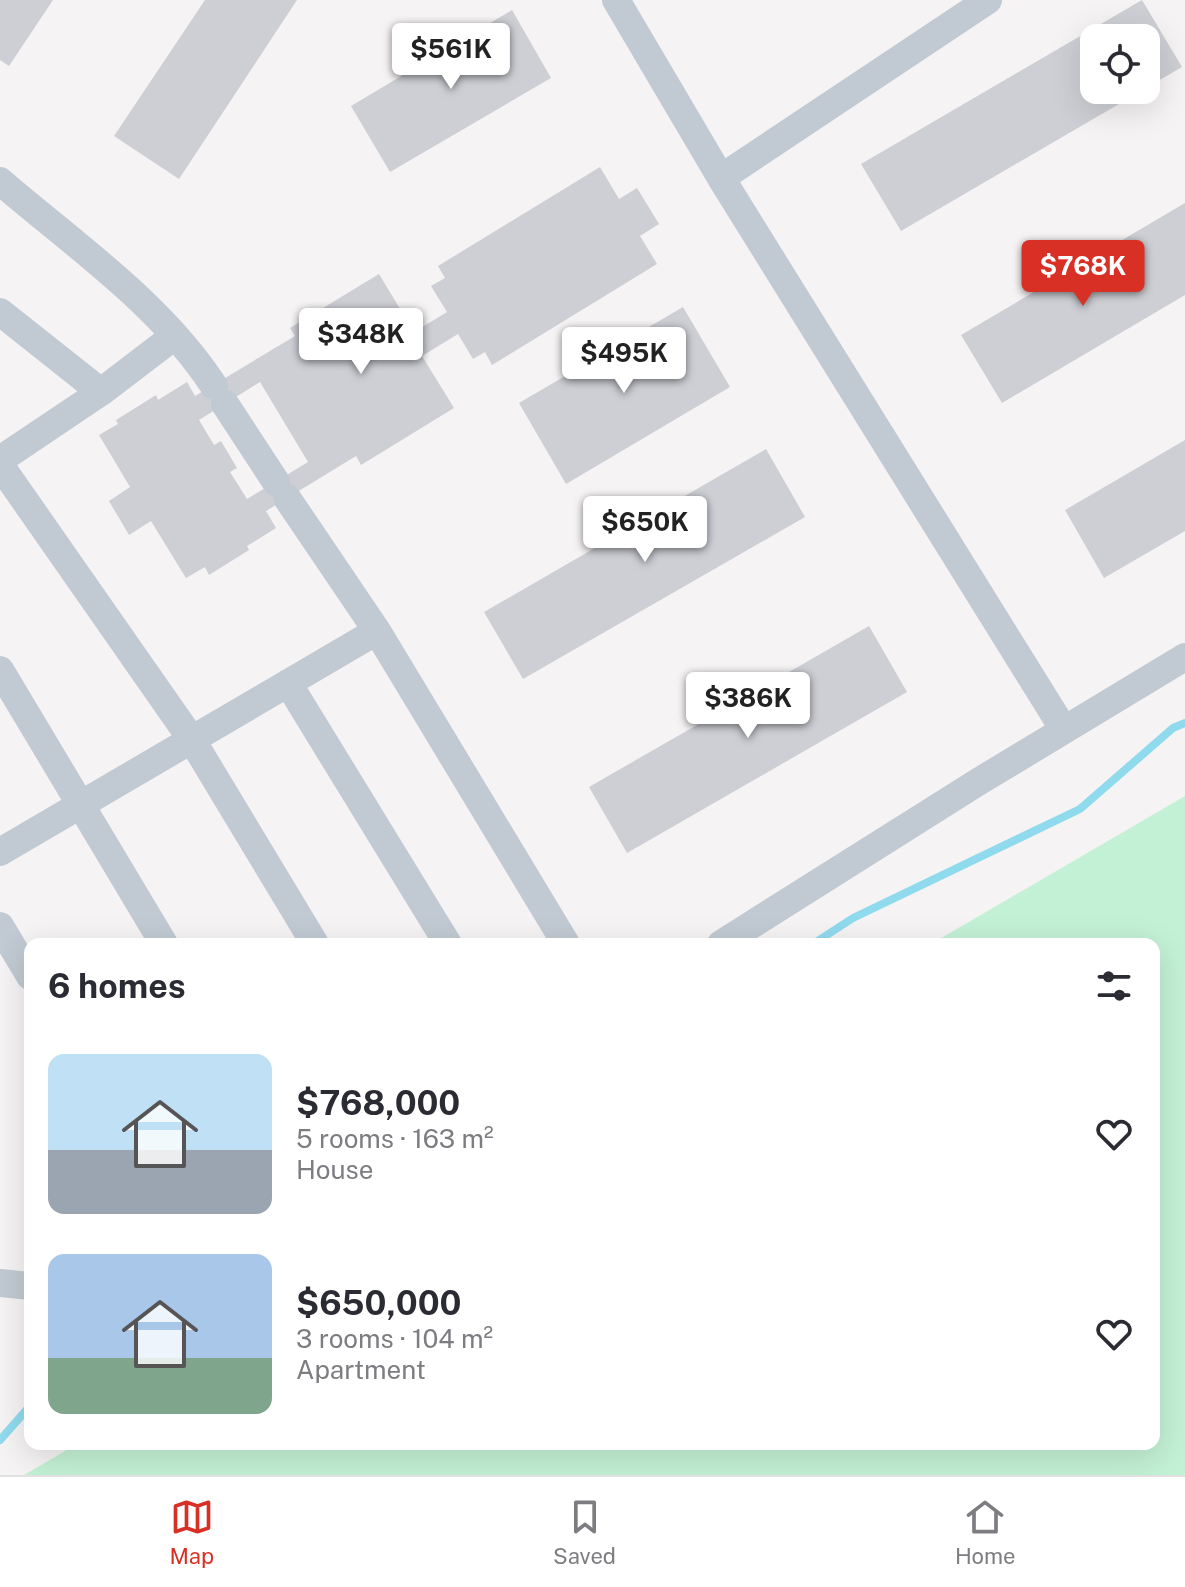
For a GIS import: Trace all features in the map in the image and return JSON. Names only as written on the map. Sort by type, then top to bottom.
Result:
[{"type":"lane","points":[[616,0],[721,178],[1064,730]]},
{"type":"lane","points":[[721,178],[988,0]]},
{"type":"lane","points":[[0,181],[141,302],[219,395],[377,631],[562,938]]},
{"type":"lane","points":[[0,312],[101,392]]},
{"type":"lane","points":[[173,337],[0,463],[192,740],[311,938]]},
{"type":"lane","points":[[0,852],[377,631]]},
{"type":"lane","points":[[731,938],[1185,657]]},
{"type":"lane","points":[[0,670],[160,938]]},
{"type":"lane","points":[[288,683],[444,938]]},
{"type":"lane","points":[[0,926],[24,966]]},
{"type":"lane","points":[[0,1283],[24,1285]]},
{"type":"green space","points":[[1185,796],[1185,1475],[24,1475],[67,1450],[1160,1450],[1160,938],[941,938]]},
{"type":"building","points":[[0,0],[53,0],[9,66],[0,60]]},
{"type":"building","points":[[205,0],[297,0],[179,179],[114,136]]},
{"type":"building","points":[[1142,0],[1156,24],[1101,24]]},
{"type":"building","points":[[512,10],[551,78],[390,172],[351,106]]},
{"type":"building","points":[[1160,30],[1182,67],[1160,80]]},
{"type":"building","points":[[1080,36],[1080,104],[1119,104],[901,231],[861,164]]},
{"type":"building","points":[[600,167],[619,199],[637,188],[659,224],[640,236],[657,264],[492,365],[485,352],[473,359],[458,334],[422,356],[454,408],[361,465],[356,456],[266,511],[276,528],[247,546],[249,550],[209,575],[205,567],[186,578],[151,521],[129,535],[109,501],[130,487],[99,435],[118,424],[116,420],[156,395],[158,400],[187,382],[195,396],[295,336],[290,328],[379,274],[414,332],[447,312],[431,286],[445,278],[438,266]],"holes":[[[260,382],[308,462],[247,499],[230,472],[237,468],[221,441],[214,445],[199,420]]]},
{"type":"building","points":[[1185,203],[1185,295],[1002,403],[961,335]]},
{"type":"building","points":[[683,307],[730,387],[566,484],[519,403]]},
{"type":"building","points":[[1185,440],[1185,531],[1104,578],[1065,510]]},
{"type":"building","points":[[766,449],[805,517],[523,679],[484,612]]},
{"type":"building","points":[[869,626],[907,692],[627,853],[589,787]]},
{"type":"waterway","points":[[822,938],[853,918],[1080,809],[1173,728],[1185,723]]},
{"type":"waterway","points":[[0,1440],[24,1413]]}]
